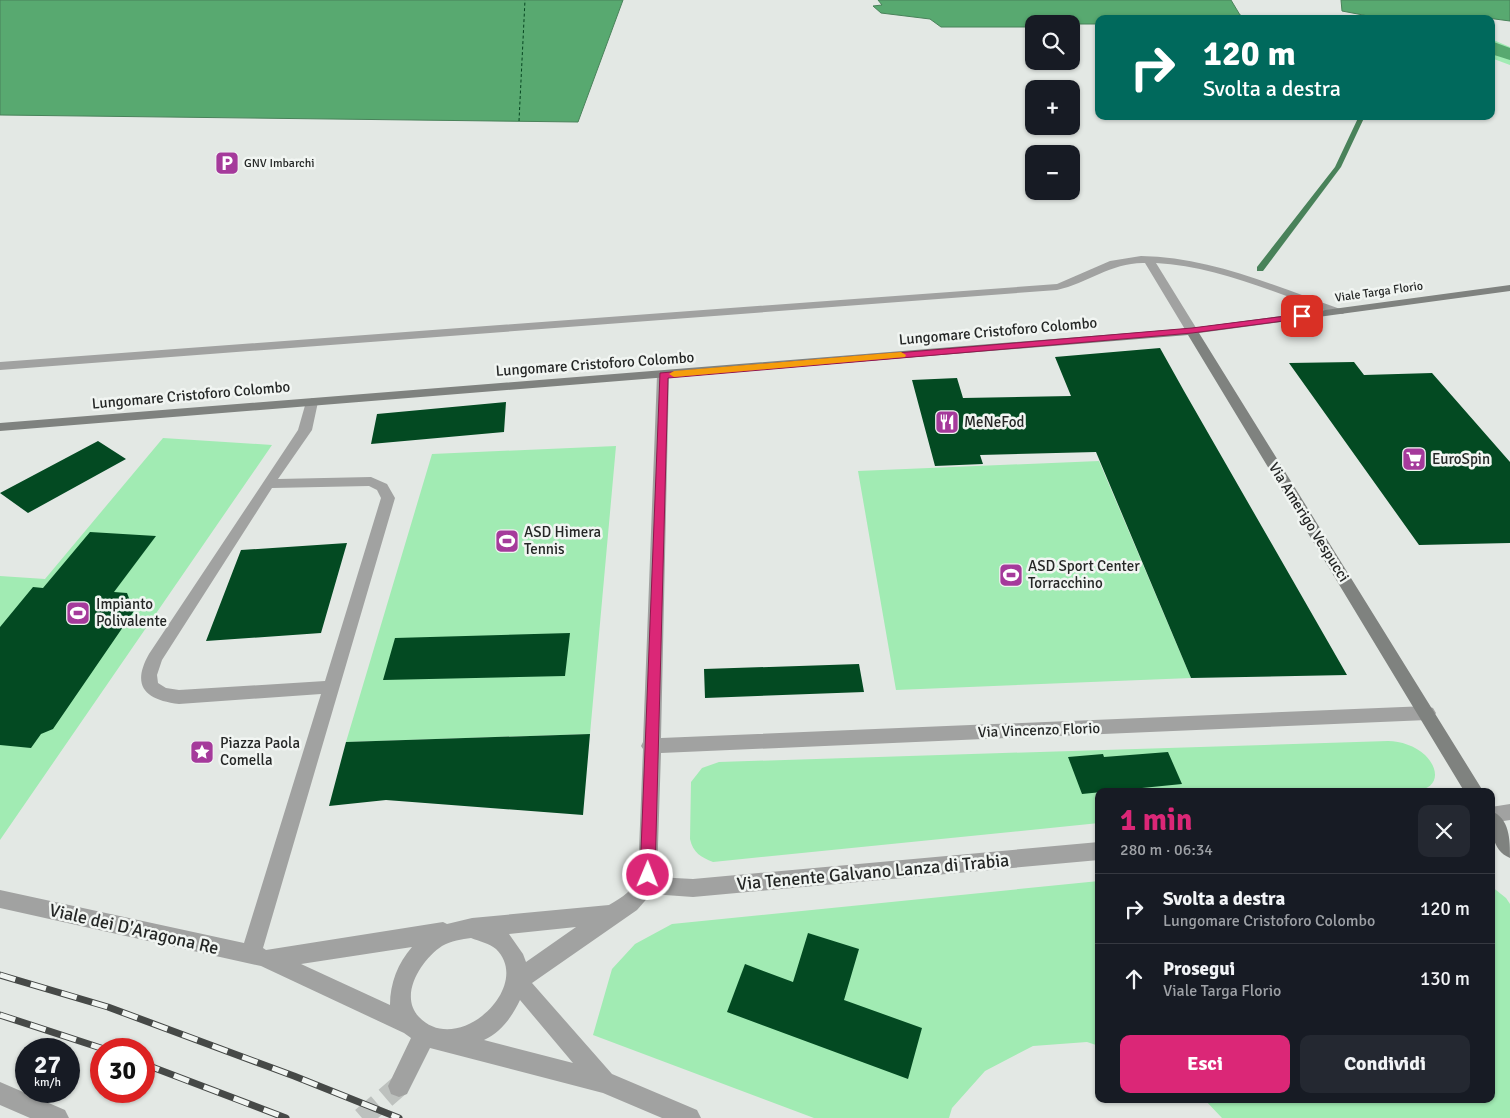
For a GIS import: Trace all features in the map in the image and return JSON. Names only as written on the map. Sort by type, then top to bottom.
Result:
[{"type":"street","points":[[0,366],[1057,287],[1080,280],[1099,268],[1111,264],[1149,260],[1174,261],[1209,268],[1339,312]]},
{"type":"street","points":[[1149,260],[1192,331]]},
{"type":"street","name":"Viale Targa Florio","points":[[1192,331],[1510,288]]},
{"type":"street","name":"Lungomare Cristoforo Colombo","points":[[0,426],[663,375],[1192,331]]},
{"type":"street","name":"Via Amerigo Vespucci","points":[[1192,331],[1472,788]]},
{"type":"street","points":[[517,981],[612,914],[634,903],[646,885],[663,375]]},
{"type":"street","points":[[312,402],[305,430],[155,658],[149,668],[148,677],[150,685],[156,692],[166,696],[180,697],[331,687]]},
{"type":"street","points":[[260,957],[331,687],[388,498],[386,491],[380,485],[371,481],[268,484]]},
{"type":"street","name":"Via Vincenzo Florio","points":[[650,746],[1427,713]]},
{"type":"street","points":[[1495,814],[1510,812]]},
{"type":"street","points":[[1495,825],[1510,849]]},
{"type":"street","name":"Via Tenente Galvano Lanza di Trabia","points":[[646,885],[693,888],[1095,851]]},
{"type":"street","name":"Viale dei D'Aragona Re","points":[[0,899],[260,957]]},
{"type":"street","points":[[260,957],[469,928],[612,914]]},
{"type":"street","points":[[469,928],[489,931],[502,939],[511,950],[517,965],[517,981],[511,1000],[499,1018],[482,1031],[463,1039],[426,1034],[402,1009],[401,991],[406,973],[416,956],[430,942],[448,933],[469,928]]},
{"type":"street","points":[[260,957],[426,1034],[604,1082],[689,1118]]},
{"type":"street","points":[[517,981],[604,1082]]},
{"type":"street","points":[[399,1086],[426,1034]]},
{"type":"street","points":[[0,1092],[57,1118]]},
{"type":"shaded area","points":[[0,0],[623,0],[578,122],[0,115]]},
{"type":"shaded area","points":[[878,0],[1231,0],[1240,15],[1095,15],[1095,24],[1080,24],[1080,15],[1025,15],[1025,27],[941,27],[930,19],[881,13],[873,6],[882,5]]},
{"type":"shaded area","points":[[1341,0],[1510,0],[1510,21],[1495,19],[1495,15],[1363,15],[1342,11]]},
{"type":"shaded area","points":[[1495,41],[1510,47],[1510,65],[1495,59]]},
{"type":"shaded area","name":"Impianto Polivalente","points":[[163,438],[272,445],[0,840],[0,576],[45,579]]},
{"type":"shaded area","name":"ASD Himera Tennis","points":[[616,446],[590,734],[346,742],[432,454]]},
{"type":"shaded area","name":"ASD Sport Center Torracchino","points":[[1099,461],[1191,678],[896,690],[858,471]]},
{"type":"shaded area","points":[[1388,741],[1408,745],[1425,755],[1433,767],[1435,778],[1427,788],[1095,788],[1095,823],[713,862],[698,854],[693,848],[690,839],[691,782],[702,768],[719,762]]},
{"type":"shaded area","points":[[1095,881],[1095,1045],[1087,1042],[1033,1046],[985,1071],[952,1108],[949,1118],[814,1118],[593,1035],[612,969],[635,944],[672,924]]},
{"type":"shaded area","points":[[1495,889],[1506,898],[1510,904],[1510,1118],[1222,1118],[1208,1103],[1495,1103]]},
{"type":"building","points":[[1160,348],[1347,675],[1191,678],[1096,452],[980,455],[983,464],[935,466],[912,380],[957,378],[963,398],[1071,396],[1055,357]]},
{"type":"building","points":[[1354,362],[1364,375],[1432,373],[1510,462],[1510,543],[1419,545],[1289,363]]},
{"type":"building","points":[[506,402],[504,432],[371,444],[377,414]]},
{"type":"building","points":[[98,441],[126,459],[28,513],[0,493]]},
{"type":"building","points":[[90,532],[156,536],[114,592],[127,593],[134,611],[53,729],[41,734],[31,748],[0,745],[0,627],[33,587],[43,588]]},
{"type":"building","points":[[347,543],[321,633],[206,641],[241,550]]},
{"type":"building","points":[[570,633],[565,676],[383,680],[395,638]]},
{"type":"building","points":[[859,664],[864,692],[705,698],[704,669]]},
{"type":"building","points":[[590,734],[583,815],[386,800],[329,806],[346,742]]},
{"type":"building","points":[[1168,752],[1182,784],[1142,788],[1095,788],[1095,793],[1082,794],[1068,757],[1103,754],[1104,757]]},
{"type":"building","points":[[808,933],[859,949],[844,1000],[922,1028],[908,1079],[727,1012],[745,964],[793,982]]},
{"type":"waterway","points":[[1495,48],[1510,54]]},
{"type":"waterway","points":[[1260,269],[1338,167],[1360,120]]},
{"type":"ferry route","points":[[519,121],[525,0]]},
{"type":"tunnel","points":[[362,1118],[399,1086]]},
{"type":"railway","points":[[0,975],[108,1007],[294,1076],[399,1118]]},
{"type":"railway","points":[[0,1015],[90,1044]]},
{"type":"railway","points":[[155,1068],[286,1118]]},
{"type":"slow traffic","points":[[674,374],[901,355]]},
{"type":"place","name":"GNV Imbarchi","points":[[227,163]]},
{"type":"place","name":"MeNeFod","points":[[947,422]]},
{"type":"place","name":"EuroSpin","points":[[1414,459]]},
{"type":"place","name":"ASD Himera Tennis","points":[[507,541]]},
{"type":"place","name":"ASD Sport Center Torracchino","points":[[1011,575]]},
{"type":"place","name":"Impianto Polivalente","points":[[78,613]]},
{"type":"place","name":"Piazza Paola Comella","points":[[202,752]]},
{"type":"route","points":[[648,875],[650,746],[663,375],[1192,331],[1302,316]]}]
